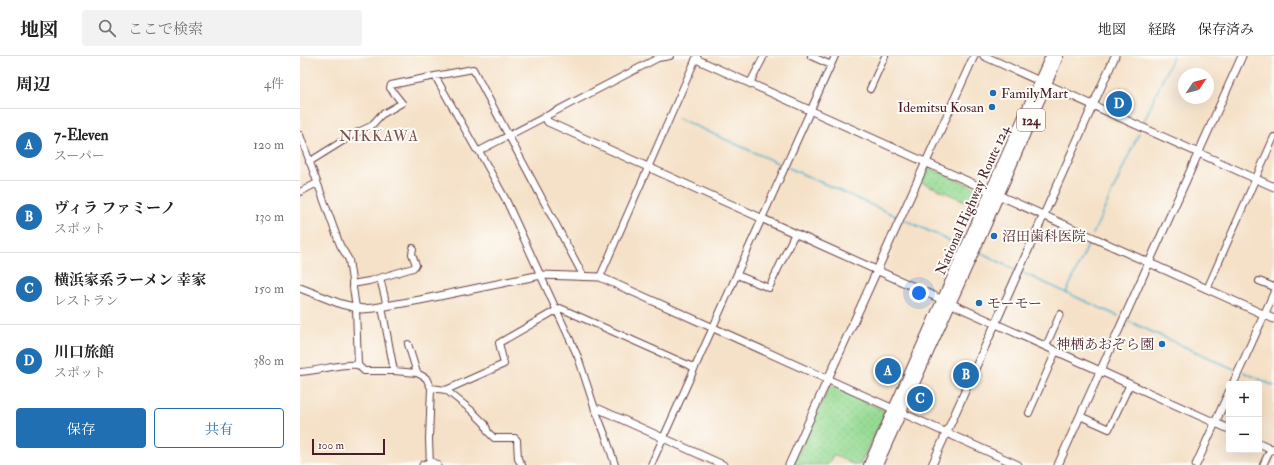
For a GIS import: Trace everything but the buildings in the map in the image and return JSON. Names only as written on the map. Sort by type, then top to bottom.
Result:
[{"type":"highway","name":"National Highway Route 124","points":[[1043,83],[1050,56]]},
{"type":"highway","name":"National Highway Route 124","points":[[877,465],[898,411],[1043,83],[1058,56]]},
{"type":"highway","name":"National Highway Route 124","points":[[869,465],[898,411]]},
{"type":"street","points":[[479,151],[657,57],[670,56]]},
{"type":"street","points":[[750,83],[764,56]]},
{"type":"street","points":[[811,56],[831,65]]},
{"type":"street","points":[[651,465],[835,56]]},
{"type":"street","points":[[870,89],[885,56]]},
{"type":"street","points":[[789,465],[974,56]]},
{"type":"street","points":[[984,56],[1274,187]]},
{"type":"street","points":[[932,465],[1115,56]]},
{"type":"street","points":[[1058,465],[1242,56]]},
{"type":"street","points":[[600,277],[694,57],[1274,319]]},
{"type":"street","points":[[310,162],[354,134],[371,126],[381,115],[402,103],[390,88],[391,85],[473,69],[584,277]]},
{"type":"street","points":[[435,76],[506,200],[541,275],[578,357],[615,465]]},
{"type":"street","points":[[545,117],[548,122],[1226,428]]},
{"type":"street","points":[[300,135],[333,222],[340,245],[349,260],[356,308],[358,365]]},
{"type":"street","points":[[1207,289],[1274,137]]},
{"type":"street","points":[[300,192],[317,183]]},
{"type":"street","points":[[737,275],[769,288],[795,233]]},
{"type":"street","points":[[352,284],[414,268],[416,265],[412,254],[413,248]]},
{"type":"street","points":[[300,288],[341,304],[362,309],[385,306],[541,275],[600,277],[1018,465]]},
{"type":"street","points":[[380,278],[394,371]]},
{"type":"street","points":[[1259,281],[1274,287]]},
{"type":"street","points":[[1234,381],[1274,293]]},
{"type":"street","points":[[446,390],[504,364],[499,344],[560,308],[695,368]]},
{"type":"street","points":[[1046,346],[1060,314]]},
{"type":"street","points":[[408,344],[417,373]]},
{"type":"street","points":[[1029,413],[1056,351]]},
{"type":"street","points":[[300,372],[348,364],[358,365],[364,371],[417,373],[426,378],[431,388],[428,439],[433,464],[423,465]]},
{"type":"street","points":[[1080,416],[1109,429],[1130,384]]},
{"type":"street","points":[[431,388],[446,390],[485,424],[488,432],[494,438],[515,438],[516,462],[522,465]]},
{"type":"street","points":[[1196,465],[1226,399]]},
{"type":"street","points":[[595,409],[599,409],[723,465]]},
{"type":"street","points":[[1262,444],[1273,449],[1263,465]]},
{"type":"green space","points":[[928,167],[986,192],[979,207],[921,182]]},
{"type":"green space","points":[[830,385],[886,411],[860,465],[855,465],[833,455],[828,465],[795,465],[793,464]]},
{"type":"waterway","points":[[1144,121],[1173,56]]},
{"type":"waterway","points":[[678,118],[782,165]]},
{"type":"waterway","points":[[1093,234],[1139,133]]},
{"type":"waterway","points":[[789,168],[896,216]]},
{"type":"waterway","points":[[905,220],[961,246]]},
{"type":"waterway","points":[[1066,293],[1090,241]]},
{"type":"waterway","points":[[982,253],[1015,270]]},
{"type":"waterway","points":[[1023,273],[1118,316]]},
{"type":"waterway","points":[[1128,321],[1234,369]]},
{"type":"waterway","points":[[1244,372],[1274,386]]},
{"type":"place","name":"FamilyMart","points":[[993,93]]},
{"type":"place","name":"川口旅館","points":[[1119,104]]},
{"type":"place","name":"Idemitsu Kosan","points":[[992,107]]},
{"type":"place","name":"沼田歯科医院","points":[[994,236]]},
{"type":"place","name":"モーモー","points":[[979,303]]},
{"type":"place","name":"神栖あおぞら園","points":[[1162,344]]},
{"type":"place","name":"7-Eleven","points":[[888,371]]},
{"type":"place","name":"ヴィラ ファミーノ","points":[[966,375]]},
{"type":"place","name":"横浜家系ラーメン 幸家","points":[[920,399]]},
{"type":"district","name":"NIKKAWA","points":[[379,136]]}]
